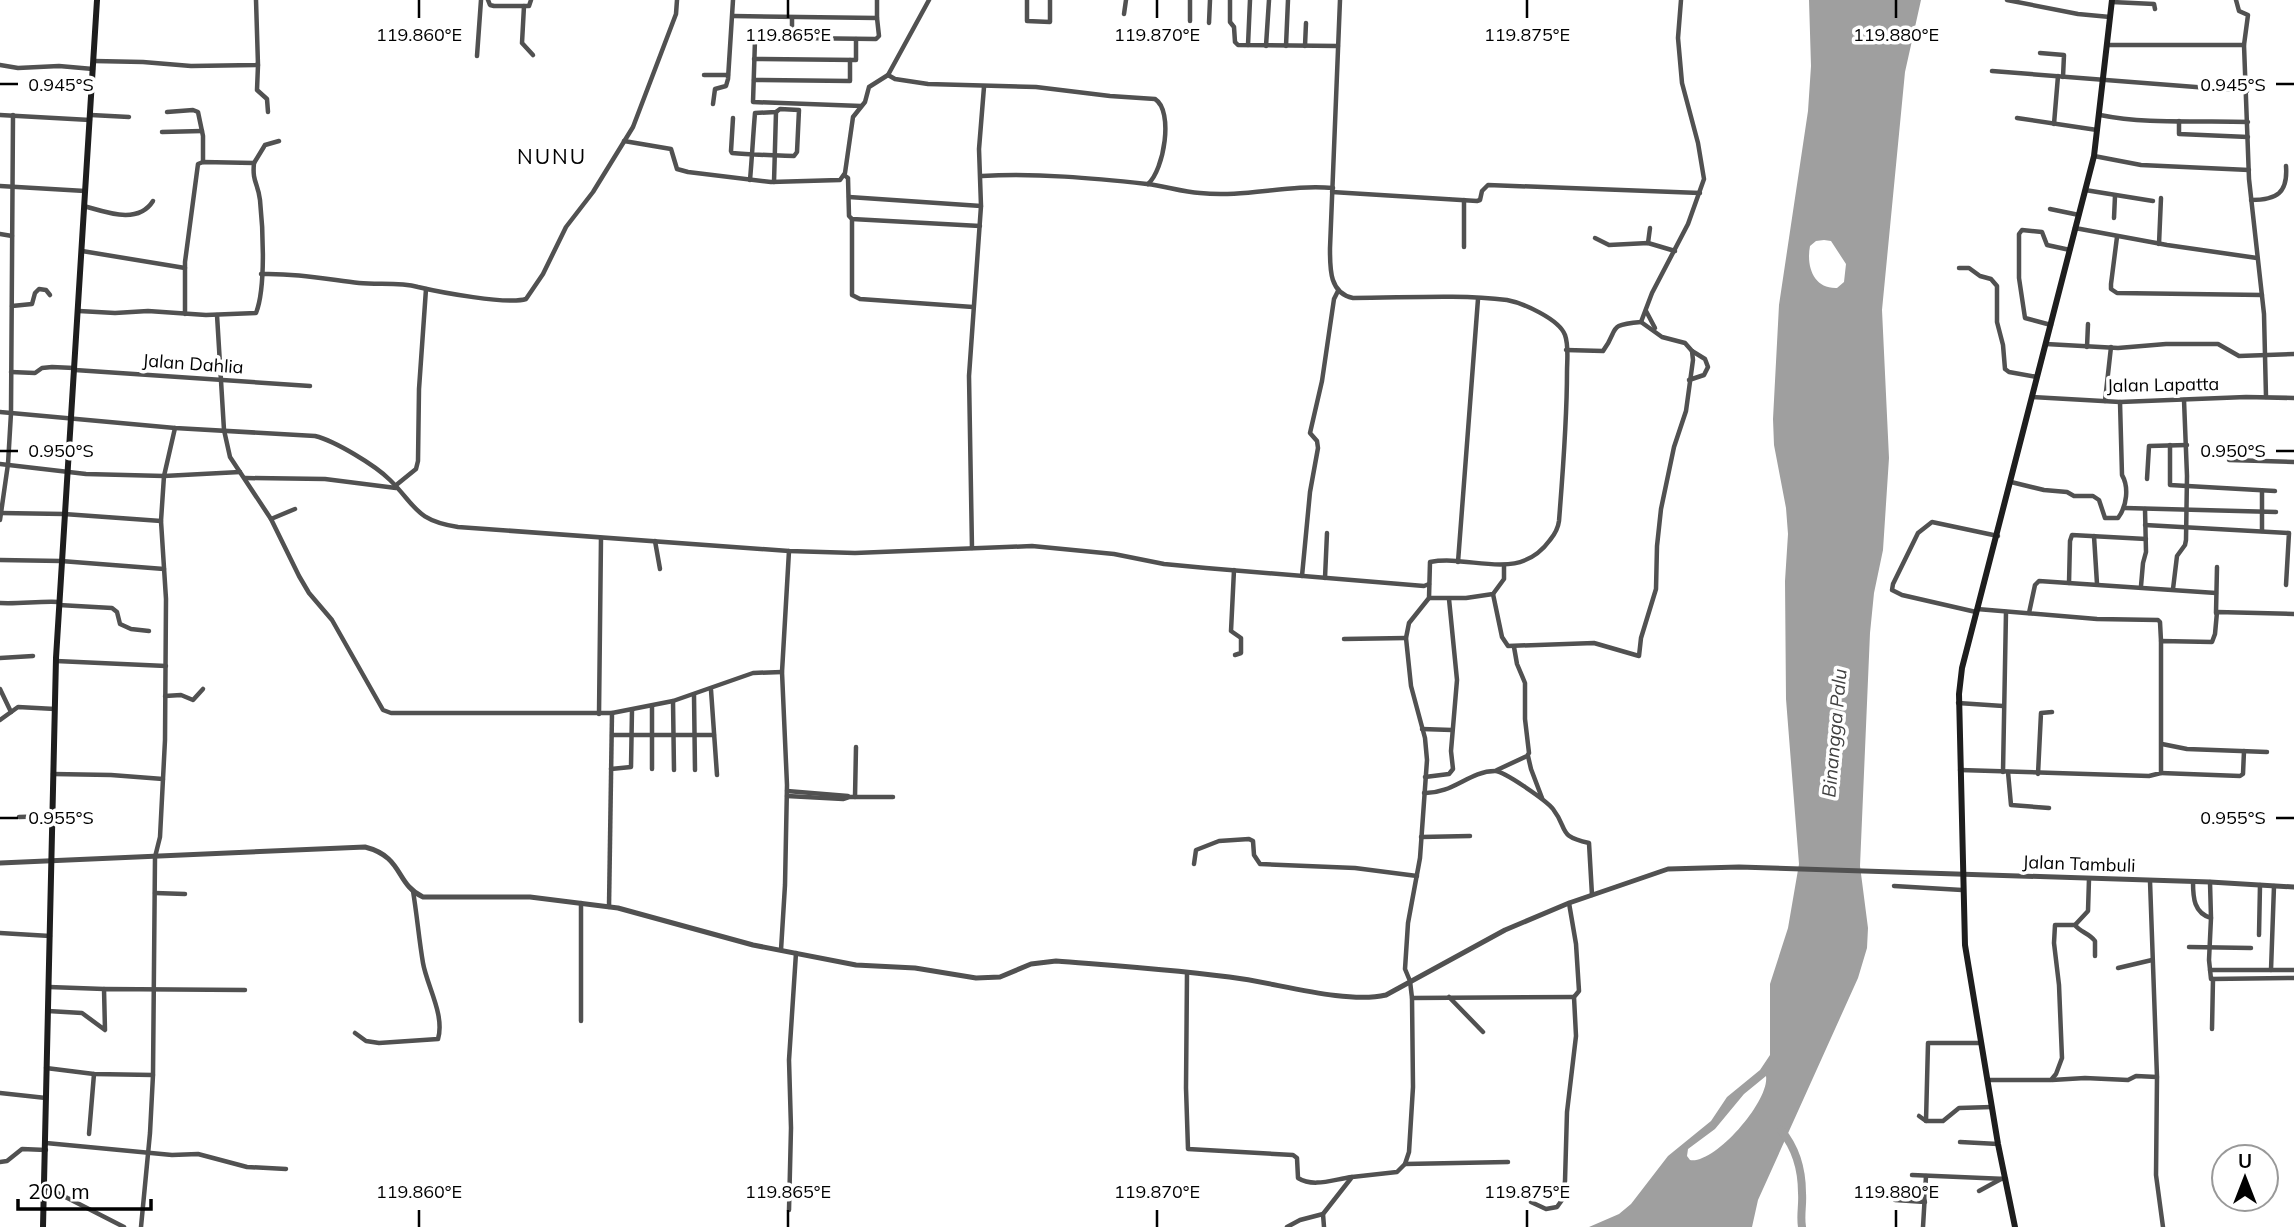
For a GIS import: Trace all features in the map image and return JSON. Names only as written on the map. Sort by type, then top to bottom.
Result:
[{"type":"main road","points":[[43,1227],[56,661],[97,0]]},
{"type":"main road","points":[[2015,1227],[2004,1179],[1965,945],[1958,703],[1962,668],[2094,156],[2112,1]]},
{"type":"street","points":[[256,0],[257,90],[258,94],[267,99],[268,112]]},
{"type":"street","points":[[477,57],[481,0]]},
{"type":"street","points":[[488,0],[492,6],[524,6],[530,4],[531,0]]},
{"type":"street","points":[[261,274],[306,275],[359,283],[414,286],[526,299],[543,274],[566,227],[593,192],[641,110],[676,14],[677,0]]},
{"type":"street","points":[[713,104],[715,89],[726,86],[733,0]]},
{"type":"street","points":[[862,106],[753,102],[756,39],[878,38],[877,0]]},
{"type":"street","points":[[624,141],[671,149],[679,170],[774,182],[838,180],[844,175],[853,117],[867,98],[869,87],[888,75],[929,0]]},
{"type":"street","points":[[1027,0],[1027,21],[1050,22],[1050,0]]},
{"type":"street","points":[[1124,14],[1126,0]]},
{"type":"street","points":[[1190,0],[1190,21]]},
{"type":"street","points":[[1209,23],[1210,0]]},
{"type":"street","points":[[1230,0],[1229,20],[1234,28],[1235,43],[1338,46]]},
{"type":"street","points":[[1248,45],[1250,0]]},
{"type":"street","points":[[1266,46],[1269,0]]},
{"type":"street","points":[[1286,46],[1287,0]]},
{"type":"street","points":[[1187,973],[1188,1149],[1293,1155],[1297,1158],[1298,1178],[1306,1182],[1397,1172],[1405,1164],[1410,1140],[1413,1087],[1412,998],[1405,969],[1407,933],[1421,837],[1426,748],[1411,686],[1406,638],[1409,623],[1429,598],[1430,562],[1504,565],[1518,563],[1542,552],[1558,527],[1566,397],[1566,337],[1562,329],[1545,316],[1517,303],[1478,299],[1353,298],[1338,291],[1332,279],[1330,266],[1340,0]]},
{"type":"street","points":[[1641,322],[1652,293],[1675,251],[1704,179],[1704,169],[1682,83],[1678,16],[1681,0]]},
{"type":"street","points":[[2007,0],[2078,14],[2111,17]]},
{"type":"street","points":[[2236,0],[2239,10],[2248,15],[2244,45],[2249,170],[2262,295],[2266,397]]},
{"type":"street","points":[[2112,1],[2154,4],[2155,9]]},
{"type":"street","points":[[524,6],[522,43],[533,55]]},
{"type":"street","points":[[733,16],[877,18]]},
{"type":"street","points":[[792,18],[792,35],[795,38]]},
{"type":"street","points":[[1305,46],[1306,23]]},
{"type":"street","points":[[754,59],[856,60],[856,39]]},
{"type":"street","points":[[2107,45],[2244,45]]},
{"type":"street","points":[[2040,53],[2064,55],[2054,124]]},
{"type":"street","points":[[754,80],[849,81],[850,60]]},
{"type":"street","points":[[0,65],[18,68],[143,62],[191,66],[258,65]]},
{"type":"street","points":[[1992,71],[2247,91]]},
{"type":"street","points":[[704,75],[728,75]]},
{"type":"street","points":[[888,75],[904,81],[984,87],[1036,87],[1158,100],[1163,108],[1164,142],[1159,169],[1148,184]]},
{"type":"street","points":[[972,548],[968,406],[980,226],[982,176],[979,149],[984,87]]},
{"type":"street","points":[[733,118],[731,152],[752,154],[794,156],[797,154],[799,110],[780,109],[776,112],[755,113],[752,154],[750,180]]},
{"type":"street","points":[[167,112],[196,110],[202,131],[203,162]]},
{"type":"street","points":[[774,182],[776,112]]},
{"type":"street","points":[[0,114],[129,117]]},
{"type":"street","points":[[2099,115],[2131,120],[2248,122]]},
{"type":"street","points":[[0,520],[8,464],[10,413],[13,116]]},
{"type":"street","points":[[2017,118],[2098,130]]},
{"type":"street","points":[[2179,121],[2179,134],[2248,137]]},
{"type":"street","points":[[163,132],[202,131]]},
{"type":"street","points":[[79,311],[217,315],[256,313],[261,274],[260,205],[253,178],[254,163],[265,145],[279,141]]},
{"type":"street","points":[[2094,156],[2141,165],[2249,170]]},
{"type":"street","points":[[184,314],[185,268],[197,166],[203,162],[254,163]]},
{"type":"street","points":[[2251,200],[2268,200],[2277,195],[2286,184],[2286,166]]},
{"type":"street","points":[[982,176],[1024,174],[1148,184],[1199,193],[1261,193],[1272,188],[1298,186],[1464,200],[1480,200],[1484,187],[1488,184],[1700,193]]},
{"type":"street","points":[[844,175],[848,178],[849,216],[852,219],[852,295],[860,299],[973,307]]},
{"type":"street","points":[[0,186],[85,191]]},
{"type":"street","points":[[2085,190],[2153,201]]},
{"type":"street","points":[[2114,218],[2115,196]]},
{"type":"street","points":[[849,197],[981,206]]},
{"type":"street","points":[[2159,244],[2161,198]]},
{"type":"street","points":[[1464,200],[1464,247]]},
{"type":"street","points":[[84,206],[130,216],[143,211],[153,201]]},
{"type":"street","points":[[2050,209],[2079,215]]},
{"type":"street","points":[[852,219],[980,226]]},
{"type":"street","points":[[1648,243],[1650,228]]},
{"type":"street","points":[[2076,228],[2159,244],[2257,258]]},
{"type":"street","points":[[2051,325],[2025,318],[2019,278],[2019,234],[2022,230],[2039,231],[2042,232],[2047,245],[2070,250]]},
{"type":"street","points":[[0,234],[12,236]]},
{"type":"street","points":[[2117,237],[2111,288],[2117,293],[2262,295]]},
{"type":"street","points":[[1595,238],[1609,245],[1648,243],[1675,251]]},
{"type":"street","points":[[82,251],[185,268]]},
{"type":"street","points":[[1959,268],[1966,268],[1991,279],[1997,286],[1997,317],[2005,369],[2038,377]]},
{"type":"street","points":[[12,306],[32,304],[39,289],[46,290],[50,295]]},
{"type":"street","points":[[396,487],[417,466],[426,289]]},
{"type":"street","points":[[1302,576],[1311,485],[1318,447],[1317,441],[1311,436],[1311,429],[1322,381],[1334,299],[1338,291]]},
{"type":"street","points":[[1458,562],[1478,299]]},
{"type":"street","points":[[1645,311],[1662,337],[1685,343],[1704,359],[1708,367],[1704,375],[1689,380]]},
{"type":"street","points":[[217,315],[219,380],[224,430],[230,457],[271,519],[299,576],[332,620],[383,710],[391,713],[612,713],[673,701],[711,690],[753,673],[782,672]]},
{"type":"street","points":[[1566,350],[1603,351],[1613,330],[1620,324],[1641,322],[1657,331]]},
{"type":"street","points":[[2087,347],[2088,324]]},
{"type":"street","points":[[2046,344],[2132,348],[2218,344],[2235,355],[2294,354]]},
{"type":"street","points":[[2105,401],[2111,347]]},
{"type":"street","points":[[1493,594],[1502,637],[1505,643],[1514,647],[1594,643],[1639,656],[1656,589],[1661,509],[1674,447],[1686,411],[1692,351]]},
{"type":"street","name":"Jalan Dahlia","points":[[10,372],[35,373],[52,367],[310,386]]},
{"type":"street","name":"Jalan Lapatta","points":[[2032,397],[2120,402],[2294,398]]},
{"type":"street","points":[[2173,589],[2178,556],[2185,545],[2187,445],[2184,400]]},
{"type":"street","points":[[2011,482],[2067,492],[2074,496],[2093,496],[2099,500],[2103,516],[2107,520],[2118,518],[2124,508],[2126,485],[2122,475],[2120,402]]},
{"type":"street","points":[[0,412],[175,428],[303,434],[324,438],[378,470],[421,516],[442,525],[789,551],[1056,548],[1114,554],[1164,564],[1424,586],[1429,584]]},
{"type":"street","points":[[141,1227],[153,1075],[155,857],[160,838],[163,779],[166,666],[161,521],[164,476],[175,428]]},
{"type":"street","points":[[2170,445],[2169,484],[2275,491]]},
{"type":"street","points":[[2147,479],[2149,446],[2187,445]]},
{"type":"street","points":[[2229,460],[2294,462]]},
{"type":"street","points":[[0,464],[68,472],[164,476],[241,472]]},
{"type":"street","points":[[244,478],[325,479],[396,487]]},
{"type":"street","points":[[2262,491],[2262,531]]},
{"type":"street","points":[[2124,508],[2276,512]]},
{"type":"street","points":[[271,519],[295,509]]},
{"type":"street","points":[[2141,586],[2146,539],[2145,509]]},
{"type":"street","points":[[1,513],[64,514],[161,521]]},
{"type":"street","points":[[1998,536],[1931,522],[1918,533],[1892,590],[1902,595],[1977,611],[2097,620],[2158,620],[2161,641],[2161,772]]},
{"type":"street","points":[[2146,525],[2291,533],[2286,585]]},
{"type":"street","points":[[1325,578],[1327,533]]},
{"type":"street","points":[[2069,583],[2070,538],[2077,535],[2146,539]]},
{"type":"street","points":[[2095,536],[2097,584]]},
{"type":"street","points":[[598,714],[601,538]]},
{"type":"street","points":[[655,541],[660,569]]},
{"type":"street","points":[[781,950],[787,794],[782,672],[789,551]]},
{"type":"street","points":[[0,561],[61,561],[164,569]]},
{"type":"street","points":[[1429,598],[1449,599],[1493,594],[1504,579],[1504,565]]},
{"type":"street","points":[[2161,641],[2212,642],[2215,634],[2217,567]]},
{"type":"street","points":[[1234,570],[1231,631],[1241,638],[1242,642],[1241,653],[1235,655]]},
{"type":"street","points":[[2029,613],[2035,585],[2039,580],[2216,593]]},
{"type":"street","points":[[1425,777],[1452,772],[1452,730],[1457,680],[1449,599]]},
{"type":"street","points":[[0,603],[21,605],[35,601],[111,608],[117,612],[120,624],[131,629],[149,631]]},
{"type":"street","points":[[2006,612],[2003,706],[2005,772],[2011,806],[2049,808]]},
{"type":"street","points":[[2216,613],[2294,614]]},
{"type":"street","points":[[1344,639],[1406,638]]},
{"type":"street","points":[[1514,647],[1517,664],[1525,682],[1528,756],[1543,800]]},
{"type":"street","points":[[0,658],[33,656]]},
{"type":"street","points":[[56,661],[166,666]]},
{"type":"street","points":[[0,689],[10,712]]},
{"type":"street","points":[[165,696],[181,695],[193,700],[203,689]]},
{"type":"street","points":[[711,690],[717,775]]},
{"type":"street","points":[[694,695],[695,770]]},
{"type":"street","points":[[673,701],[674,770]]},
{"type":"street","points":[[1958,703],[2003,706]]},
{"type":"street","points":[[652,706],[652,769]]},
{"type":"street","points":[[0,720],[18,707],[55,709]]},
{"type":"street","points":[[611,769],[631,767],[632,710]]},
{"type":"street","points":[[2038,774],[2041,713],[2052,712]]},
{"type":"street","points":[[609,906],[612,713]]},
{"type":"street","points":[[1422,729],[1452,730]]},
{"type":"street","points":[[612,735],[714,735]]},
{"type":"street","points":[[2162,744],[2187,749],[2267,752]]},
{"type":"street","points":[[855,797],[856,747]]},
{"type":"street","points":[[1959,770],[2149,776],[2161,772],[2240,776],[2243,774],[2244,751]]},
{"type":"street","points":[[1424,793],[1439,793],[1528,756]]},
{"type":"street","points":[[1497,771],[1553,809],[1568,836],[1589,843],[1592,895]]},
{"type":"street","points":[[52,774],[163,779]]},
{"type":"street","points":[[787,794],[843,799],[893,797]]},
{"type":"street","points":[[19,817],[52,816]]},
{"type":"street","points":[[1421,837],[1469,836]]},
{"type":"street","points":[[1194,864],[1196,850],[1211,842],[1250,839],[1253,841],[1254,855],[1260,863],[1360,869],[1417,876]]},
{"type":"street","points":[[0,863],[365,846],[380,851],[392,860],[413,891],[423,963],[440,1034],[438,1039],[379,1043],[366,1041],[355,1033]]},
{"type":"street","name":"Jalan Tambuli","points":[[413,891],[430,898],[498,896],[609,906],[628,909],[731,940],[856,965],[915,968],[982,979],[1000,977],[1046,961],[1260,981],[1330,994],[1371,997],[1386,995],[1505,930],[1569,903],[1677,868],[2210,882],[2294,887]]},
{"type":"street","points":[[2075,925],[2088,911],[2089,879]]},
{"type":"street","points":[[2150,881],[2157,1077],[2156,1175],[2163,1227]]},
{"type":"street","points":[[2193,882],[2196,907],[2206,917],[2211,918]]},
{"type":"street","points":[[2210,882],[2212,1029]]},
{"type":"street","points":[[2259,935],[2260,885]]},
{"type":"street","points":[[1894,886],[1962,890]]},
{"type":"street","points":[[2272,970],[2274,886]]},
{"type":"street","points":[[155,893],[185,894]]},
{"type":"street","points":[[581,903],[581,1021]]},
{"type":"street","points":[[1531,1202],[1548,1209],[1559,1205],[1566,1173],[1567,1112],[1576,1036],[1574,997],[1579,990],[1569,903]]},
{"type":"street","points":[[2051,1080],[2062,1058],[2055,925],[2075,925],[2094,939],[2095,956]]},
{"type":"street","points":[[0,933],[51,937]]},
{"type":"street","points":[[2189,947],[2250,948]]},
{"type":"street","points":[[789,1210],[789,1046],[796,953]]},
{"type":"street","points":[[2118,968],[2152,960]]},
{"type":"street","points":[[2210,970],[2294,970]]},
{"type":"street","points":[[2213,979],[2294,978]]},
{"type":"street","points":[[49,986],[104,989],[245,989]]},
{"type":"street","points":[[48,1011],[82,1013],[104,1030],[104,989]]},
{"type":"street","points":[[1449,997],[1483,1032]]},
{"type":"street","points":[[1412,998],[1574,997]]},
{"type":"street","points":[[1926,1121],[1928,1043],[1982,1042]]},
{"type":"street","points":[[46,1068],[94,1074],[153,1075]]},
{"type":"street","points":[[89,1134],[94,1074]]},
{"type":"street","points":[[1987,1080],[2128,1080],[2140,1076],[2157,1077]]},
{"type":"street","points":[[0,1093],[46,1098]]},
{"type":"street","points":[[1919,1116],[1926,1121],[1945,1120],[1959,1108],[1992,1107]]},
{"type":"street","points":[[1960,1142],[1998,1144]]},
{"type":"street","points":[[0,1162],[22,1149],[46,1147],[198,1154],[252,1168],[286,1169]]},
{"type":"street","points":[[1405,1164],[1508,1162]]},
{"type":"street","points":[[1912,1175],[2004,1179]]},
{"type":"street","points":[[1923,1227],[1926,1176]]},
{"type":"street","points":[[1287,1227],[1308,1217],[1323,1214],[1352,1177]]},
{"type":"street","points":[[1979,1191],[2004,1179]]},
{"type":"street","points":[[44,1185],[124,1227]]},
{"type":"street","points":[[1895,1200],[1924,1202]]},
{"type":"street","points":[[1323,1214],[1324,1227]]},
{"type":"water","name":"Binangga Palu","points":[[1809,0],[1921,0],[1905,72],[1882,310],[1889,458],[1883,550],[1874,593],[1870,633],[1860,866],[1868,928],[1867,948],[1858,978],[1758,1200],[1752,1227],[1589,1227],[1619,1214],[1631,1204],[1668,1156],[1711,1121],[1727,1097],[1760,1070],[1770,1055],[1770,984],[1788,928],[1799,864],[1786,699],[1785,581],[1788,534],[1774,445],[1773,419],[1779,305],[1808,111],[1811,66]],"holes":[[[1816,241],[1831,241],[1846,264],[1844,282],[1837,288],[1817,281],[1809,262],[1810,246]],[[1766,1076],[1765,1087],[1759,1100],[1738,1129],[1713,1153],[1690,1160],[1687,1156],[1688,1149],[1715,1129],[1744,1094]]]},
{"type":"waterway","points":[[1781,1130],[1791,1144],[1799,1168],[1802,1185],[1802,1227]]},
{"type":"district","name":"NUNU","points":[[552,157]]}]
